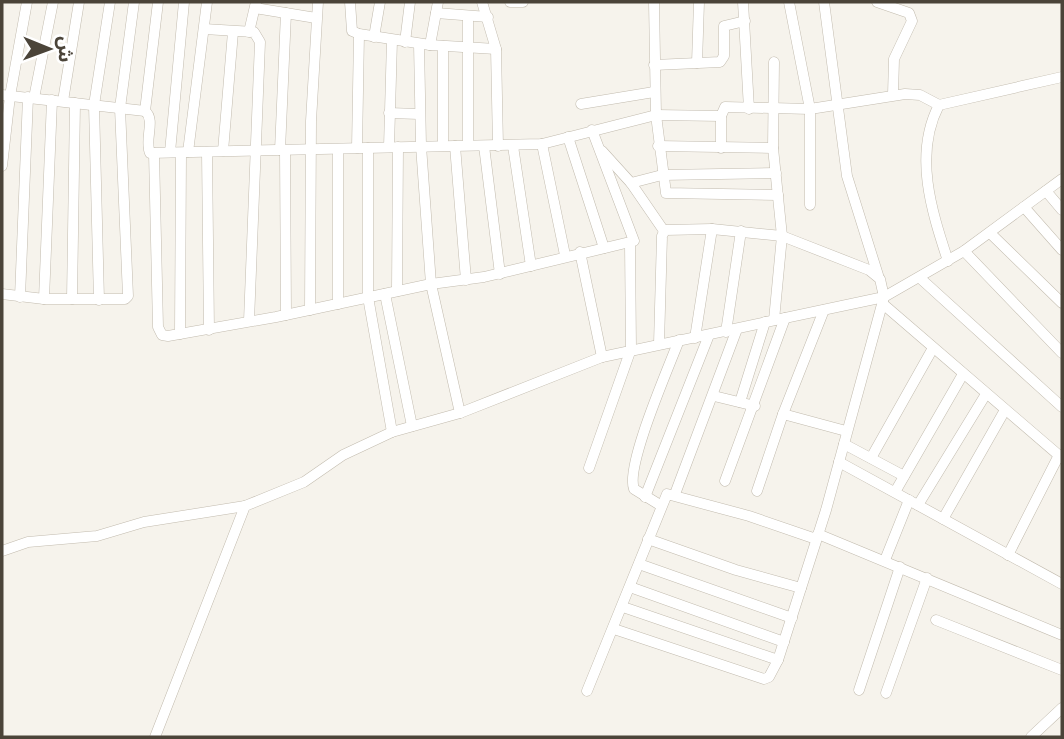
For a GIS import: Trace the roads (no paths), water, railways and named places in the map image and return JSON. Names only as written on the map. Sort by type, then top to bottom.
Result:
[{"type":"street","points":[[2,166],[6,96],[27,2]]},
{"type":"street","points":[[20,297],[31,97],[53,2]]},
{"type":"street","points":[[44,299],[58,101],[79,2]]},
{"type":"street","points":[[99,300],[94,106],[110,2]]},
{"type":"street","points":[[2,294],[44,299],[125,299],[129,290],[120,108],[134,2]]},
{"type":"street","points":[[145,111],[158,2]]},
{"type":"street","points":[[180,334],[179,152],[184,2]]},
{"type":"street","points":[[179,152],[207,2]]},
{"type":"street","points":[[310,310],[311,150],[318,2]]},
{"type":"street","points":[[351,2],[349,24],[352,31],[359,34],[425,45],[496,49]]},
{"type":"street","points":[[374,37],[380,2]]},
{"type":"street","points":[[405,42],[410,2]]},
{"type":"street","points":[[438,2],[425,45],[419,114],[431,284],[460,413]]},
{"type":"street","points":[[482,2],[496,49],[498,146]]},
{"type":"street","points":[[510,2],[523,2]]},
{"type":"street","points":[[654,2],[654,92],[664,191],[669,195],[778,195]]},
{"type":"street","points":[[697,63],[699,2]]},
{"type":"street","points":[[743,2],[746,21],[748,108]]},
{"type":"street","points":[[789,2],[810,109],[810,205]]},
{"type":"street","points":[[614,629],[764,679],[769,677],[778,660],[839,462],[883,300],[878,275],[850,187],[824,2]]},
{"type":"street","points":[[877,2],[898,7],[911,16],[911,27],[894,59],[893,95]]},
{"type":"street","points":[[249,32],[256,5],[316,18]]},
{"type":"street","points":[[286,13],[282,150],[286,315]]},
{"type":"street","points":[[436,13],[488,17]]},
{"type":"street","points":[[468,17],[468,145]]},
{"type":"street","points":[[654,65],[720,62],[724,57],[724,26],[746,21]]},
{"type":"street","points":[[204,29],[257,34],[261,48],[249,321]]},
{"type":"street","points":[[223,151],[233,32]]},
{"type":"street","points":[[356,148],[359,34]]},
{"type":"street","points":[[392,40],[389,113],[394,147],[397,291]]},
{"type":"street","points":[[443,46],[443,145]]},
{"type":"street","points":[[740,402],[770,321],[782,236],[773,148],[774,62]]},
{"type":"street","points":[[721,148],[721,116],[725,107],[810,109],[893,95],[920,95],[939,105],[1062,77]]},
{"type":"street","points":[[581,104],[654,92]]},
{"type":"street","points":[[6,96],[149,113],[148,147],[154,153],[158,327],[162,335],[209,330],[431,284],[500,274],[580,252],[634,242],[635,236],[592,130]]},
{"type":"street","points":[[72,299],[75,103]]},
{"type":"street","points":[[939,105],[932,123],[927,188],[948,261]]},
{"type":"street","points":[[389,113],[419,114]]},
{"type":"street","points":[[154,153],[443,145],[513,146],[542,144],[656,115],[721,116]]},
{"type":"street","points":[[568,137],[604,247]]},
{"type":"street","points":[[542,144],[565,256]]},
{"type":"street","points":[[596,145],[631,183],[664,231],[660,344]]},
{"type":"street","points":[[455,146],[466,280]]},
{"type":"street","points":[[484,146],[500,274]]},
{"type":"street","points":[[513,146],[531,266]]},
{"type":"street","points":[[658,146],[773,148]]},
{"type":"street","points":[[369,148],[368,297],[392,432]]},
{"type":"street","points":[[338,149],[338,304]]},
{"type":"street","points":[[207,152],[209,330]]},
{"type":"street","points":[[631,183],[662,175],[776,173]]},
{"type":"street","points":[[2,551],[28,542],[97,536],[144,522],[245,506],[304,482],[343,455],[392,432],[460,413],[602,357],[883,300],[964,251],[1062,179]]},
{"type":"street","points":[[1046,191],[1062,210]]},
{"type":"street","points":[[1024,207],[1062,250]]},
{"type":"street","points":[[664,231],[712,229],[782,236],[878,275]]},
{"type":"street","points":[[695,338],[712,229]]},
{"type":"street","points":[[726,332],[741,231]]},
{"type":"street","points":[[990,233],[1062,303]]},
{"type":"street","points":[[589,468],[631,349],[630,243]]},
{"type":"street","points":[[964,251],[1062,353]]},
{"type":"street","points":[[580,252],[602,357]]},
{"type":"street","points":[[920,278],[1062,407]]},
{"type":"street","points":[[385,293],[412,426]]},
{"type":"street","points":[[883,300],[933,348],[1060,457],[1008,555]]},
{"type":"street","points":[[757,491],[783,414],[824,310]]},
{"type":"street","points":[[725,481],[755,406],[785,318]]},
{"type":"street","points":[[675,494],[737,329]]},
{"type":"street","points":[[645,497],[709,335]]},
{"type":"street","points":[[660,505],[634,489],[632,477],[644,432],[679,340]]},
{"type":"street","points":[[871,458],[933,348]]},
{"type":"street","points":[[895,492],[963,374]]},
{"type":"street","points":[[885,560],[914,503],[986,394]]},
{"type":"street","points":[[714,396],[755,406]]},
{"type":"street","points":[[943,519],[1005,410]]},
{"type":"street","points":[[783,414],[846,431]]},
{"type":"street","points":[[844,444],[904,476]]},
{"type":"street","points":[[839,462],[1062,584]]},
{"type":"street","points":[[587,691],[623,607],[660,505],[667,494],[675,494],[885,560],[1062,635]]},
{"type":"street","points":[[155,737],[245,506]]},
{"type":"street","points":[[648,539],[736,570],[801,588]]},
{"type":"street","points":[[639,564],[792,618]]},
{"type":"street","points":[[859,690],[900,567]]},
{"type":"street","points":[[886,693],[927,578]]},
{"type":"street","points":[[630,587],[784,642]]},
{"type":"street","points":[[623,607],[778,660]]},
{"type":"street","points":[[936,620],[1062,670]]},
{"type":"street","points":[[1031,737],[1062,708]]}]
